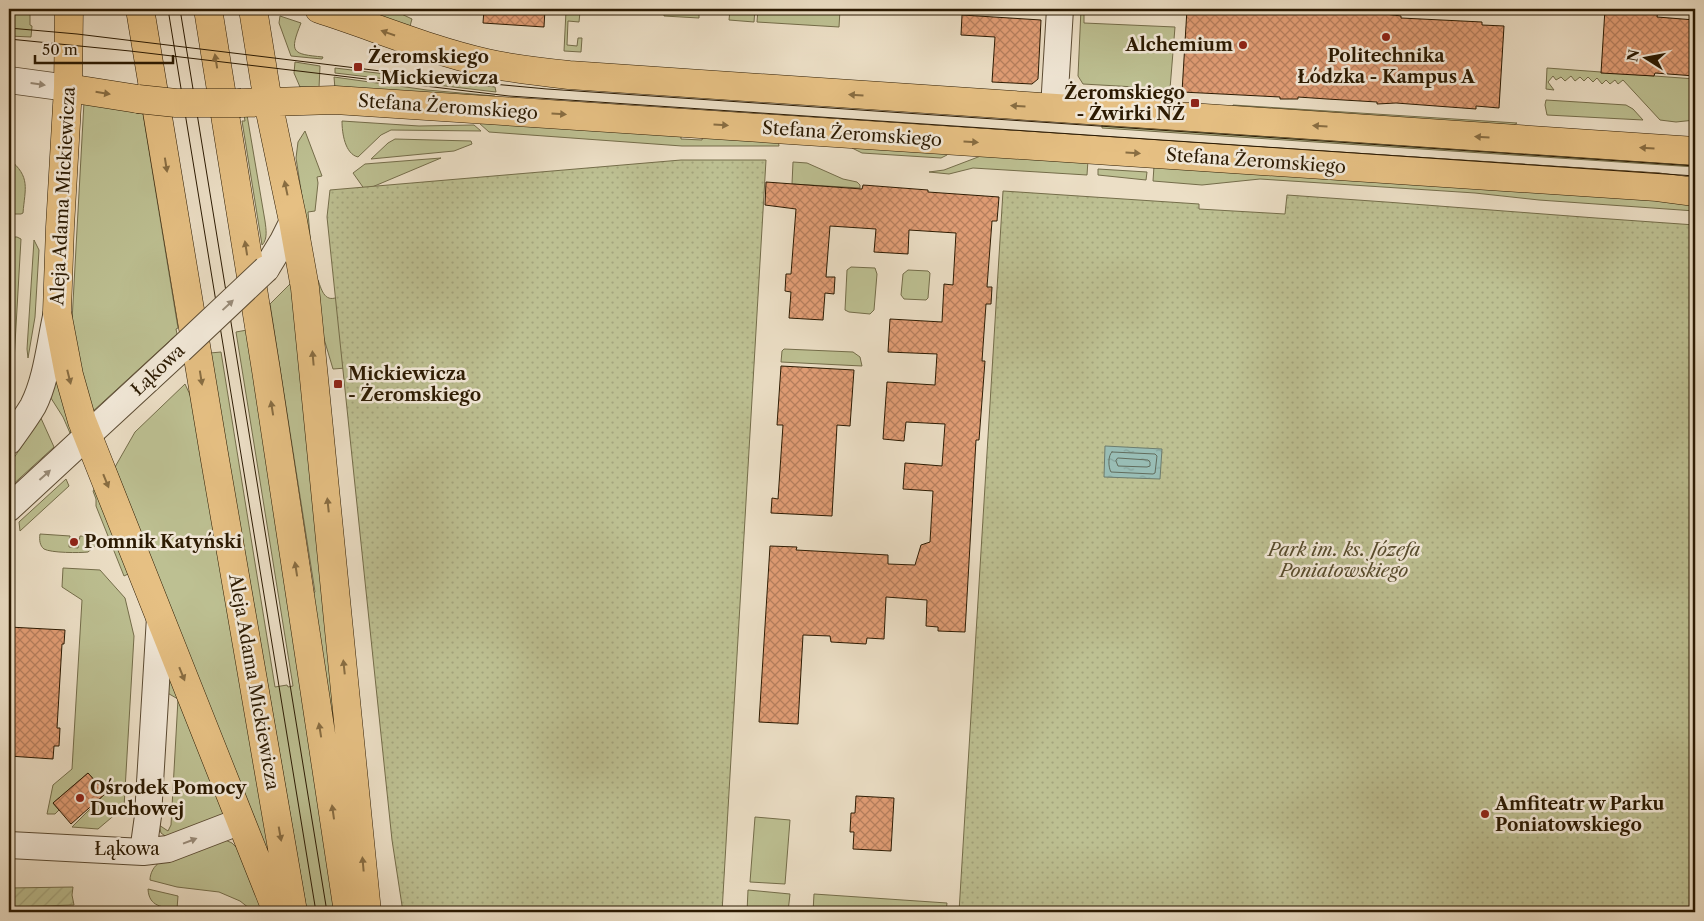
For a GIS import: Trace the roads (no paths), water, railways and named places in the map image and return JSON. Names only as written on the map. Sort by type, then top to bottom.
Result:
[{"type":"main road","name":"Aleja Adama Mickiewicza","points":[[69,9],[68,88],[56,312],[70,382],[82,421],[277,912]]},
{"type":"main road","name":"Aleja Adama Mickiewicza","points":[[140,9],[293,912]]},
{"type":"main road","points":[[208,9],[264,360],[348,912]]},
{"type":"main road","points":[[253,9],[268,102],[303,273],[367,912]]},
{"type":"main road","points":[[319,9],[422,45],[468,58],[522,70],[568,75],[1695,151]]},
{"type":"main road","name":"Stefana Żeromskiego","points":[[68,88],[176,103],[335,100],[1657,187],[1695,192]]},
{"type":"main road","points":[[280,156],[299,112],[300,101]]},
{"type":"street","points":[[1054,108],[1060,9]]},
{"type":"street","name":"Stefana Żeromskiego","points":[[9,80],[68,88]]},
{"type":"street","name":"Łąkowa","points":[[9,508],[266,269],[284,241],[293,221]]},
{"type":"street","points":[[9,441],[33,406],[44,374],[56,312]]},
{"type":"street","points":[[143,852],[148,816],[160,617]]},
{"type":"street","name":"Łąkowa","points":[[9,845],[143,852],[168,849],[241,821]]},
{"type":"water","points":[[1105,446],[1162,449],[1160,479],[1104,477]]},
{"type":"tram line","points":[[168,9],[316,912]]},
{"type":"tram line","points":[[180,9],[327,912]]},
{"type":"tram line","points":[[9,28],[77,34],[471,82],[547,89],[1695,166]]},
{"type":"tram line","points":[[9,39],[130,51],[509,96],[1695,176]]},
{"type":"place","name":"Politechnika Łódzka - Kampus A","points":[[1386,37]]},
{"type":"place","name":"Alchemium","points":[[1243,45]]},
{"type":"place","name":"Żeromskiego - Mickiewicza","points":[[358,67]]},
{"type":"place","name":"Żeromskiego - Żwirki NŻ","points":[[1195,103]]},
{"type":"place","name":"Mickiewicza - Żeromskiego","points":[[338,384]]},
{"type":"place","name":"Pomnik Katyński","points":[[74,542]]},
{"type":"place","name":"Ośrodek Pomocy Duchowej","points":[[80,798]]},
{"type":"place","name":"Amfiteatr w Parku Poniatowskiego","points":[[1485,814]]},
{"type":"park label","name":"Park im. ks. Józefa Poniatowskiego","points":[[1344,560]]}]
